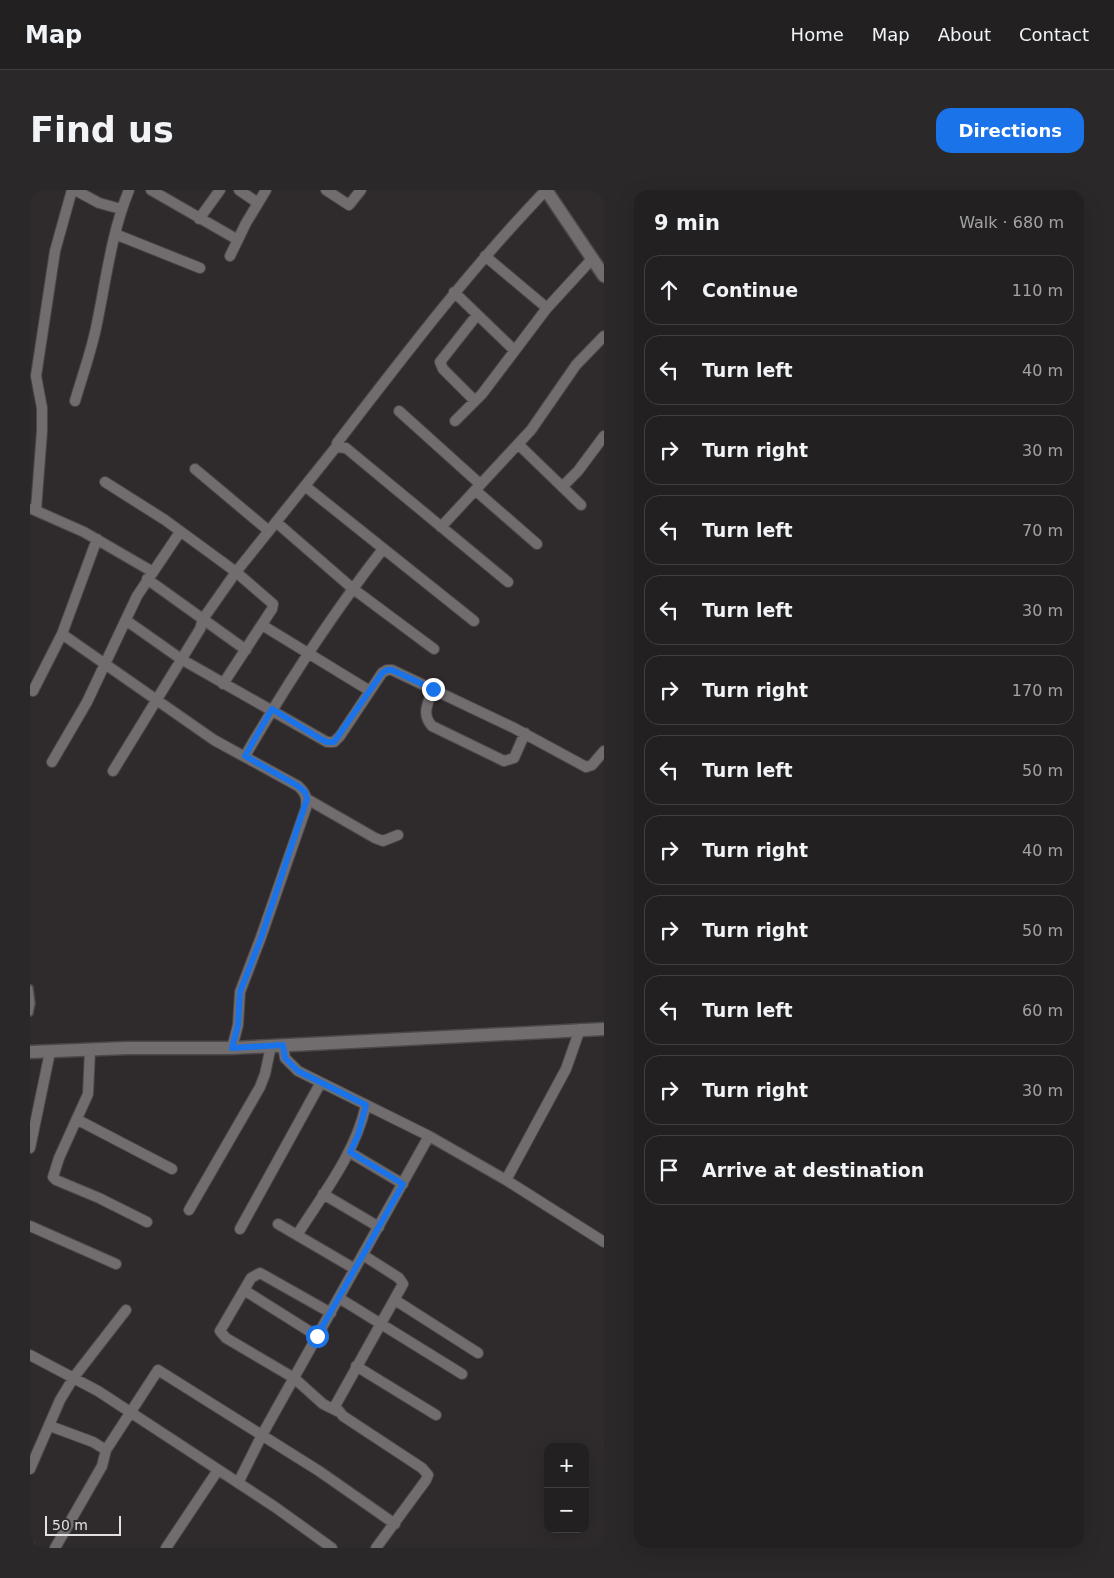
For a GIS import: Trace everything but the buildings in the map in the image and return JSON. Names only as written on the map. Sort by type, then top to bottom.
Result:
[{"type":"street","points":[[121,209],[99,202],[73,190],[55,251],[36,376],[42,408],[42,431],[33,510],[98,539],[150,576],[203,619],[246,650]]},
{"type":"street","points":[[75,401],[96,330],[121,209],[129,190]]},
{"type":"street","points":[[151,190],[238,240]]},
{"type":"street","points":[[199,219],[220,190]]},
{"type":"street","points":[[239,190],[258,203]]},
{"type":"street","points":[[230,256],[266,190]]},
{"type":"street","points":[[326,190],[349,206],[361,190]]},
{"type":"street","points":[[337,443],[454,292],[546,190],[604,276]]},
{"type":"street","points":[[115,234],[200,268]]},
{"type":"street","points":[[485,256],[547,308]]},
{"type":"street","points":[[455,422],[475,401],[547,308],[592,259]]},
{"type":"street","points":[[454,292],[514,350]]},
{"type":"street","points":[[475,401],[443,370],[440,362],[477,315]]},
{"type":"street","points":[[441,527],[531,430],[576,365],[604,336]]},
{"type":"street","points":[[399,411],[537,544]]},
{"type":"street","points":[[562,486],[578,471],[604,436]]},
{"type":"street","points":[[518,444],[581,505]]},
{"type":"street","points":[[113,771],[158,700],[200,629],[203,619],[236,572],[332,451],[340,446],[508,582]]},
{"type":"street","points":[[195,469],[269,531]]},
{"type":"street","points":[[105,482],[144,506],[236,572],[273,604],[223,684]]},
{"type":"street","points":[[305,486],[474,621]]},
{"type":"street","points":[[276,522],[352,588],[434,649]]},
{"type":"street","points":[[52,762],[106,663],[150,576],[180,532]]},
{"type":"street","points":[[33,691],[62,634],[98,539]]},
{"type":"street","points":[[245,756],[272,709],[352,588],[383,549]]},
{"type":"street","points":[[127,621],[181,659],[223,684],[272,709],[327,742],[334,742],[370,691],[387,670],[392,670],[525,734],[586,768],[592,765],[604,751]]},
{"type":"street","points":[[262,624],[370,691]]},
{"type":"street","points":[[62,634],[214,740],[298,786],[305,792],[307,799],[261,938],[240,992],[238,1025],[232,1048]]},
{"type":"street","points":[[433,689],[425,712],[427,721],[432,726],[504,761],[514,758],[525,734]]},
{"type":"street","points":[[307,799],[383,841],[398,835]]},
{"type":"street","points":[[506,1180],[566,1069],[580,1029]]},
{"type":"street","points":[[30,1052],[127,1048],[232,1048],[604,1029]]},
{"type":"street","points":[[277,1046],[290,1065],[320,1084],[430,1136],[506,1180],[604,1242]]},
{"type":"street","points":[[189,1210],[260,1086],[277,1046]]},
{"type":"street","points":[[90,1050],[88,1094],[78,1120],[59,1158],[53,1177],[147,1222]]},
{"type":"street","points":[[30,1148],[50,1052]]},
{"type":"street","points":[[240,1229],[320,1084]]},
{"type":"street","points":[[297,1235],[350,1152],[358,1135],[366,1105]]},
{"type":"street","points":[[78,1120],[172,1169]]},
{"type":"street","points":[[238,1483],[262,1435],[430,1136]]},
{"type":"street","points":[[350,1152],[403,1184]]},
{"type":"street","points":[[323,1194],[378,1227]]},
{"type":"street","points":[[278,1224],[355,1269]]},
{"type":"street","points":[[30,1226],[116,1264]]},
{"type":"street","points":[[337,1411],[335,1406],[336,1400],[396,1300],[403,1281],[363,1255]]},
{"type":"street","points":[[330,1313],[260,1273],[251,1278],[220,1331],[222,1335],[294,1378],[323,1404],[337,1411],[426,1472],[426,1480],[376,1548]]},
{"type":"street","points":[[244,1290],[317,1336]]},
{"type":"street","points":[[339,1298],[462,1374]]},
{"type":"street","points":[[396,1300],[478,1353]]},
{"type":"street","points":[[30,1469],[60,1400],[74,1377],[126,1310]]},
{"type":"street","points":[[30,1355],[74,1377],[131,1412],[332,1548]]},
{"type":"street","points":[[356,1366],[436,1415]]},
{"type":"street","points":[[55,1548],[102,1466],[106,1450],[158,1370],[318,1471],[394,1524]]},
{"type":"street","points":[[50,1426],[93,1442],[106,1450]]},
{"type":"street","points":[[166,1548],[218,1470]]},
{"type":"lane","points":[[30,988],[32,1003],[30,1013]]},
{"type":"route","points":[[317,1336],[403,1184],[350,1152],[358,1135],[366,1105],[320,1084],[298,1071],[285,1058],[283,1045],[232,1048],[238,1025],[240,992],[261,938],[306,808],[307,799],[305,792],[298,786],[245,756],[272,709],[319,738],[327,742],[334,742],[382,673],[387,670],[392,670],[433,689]]}]
